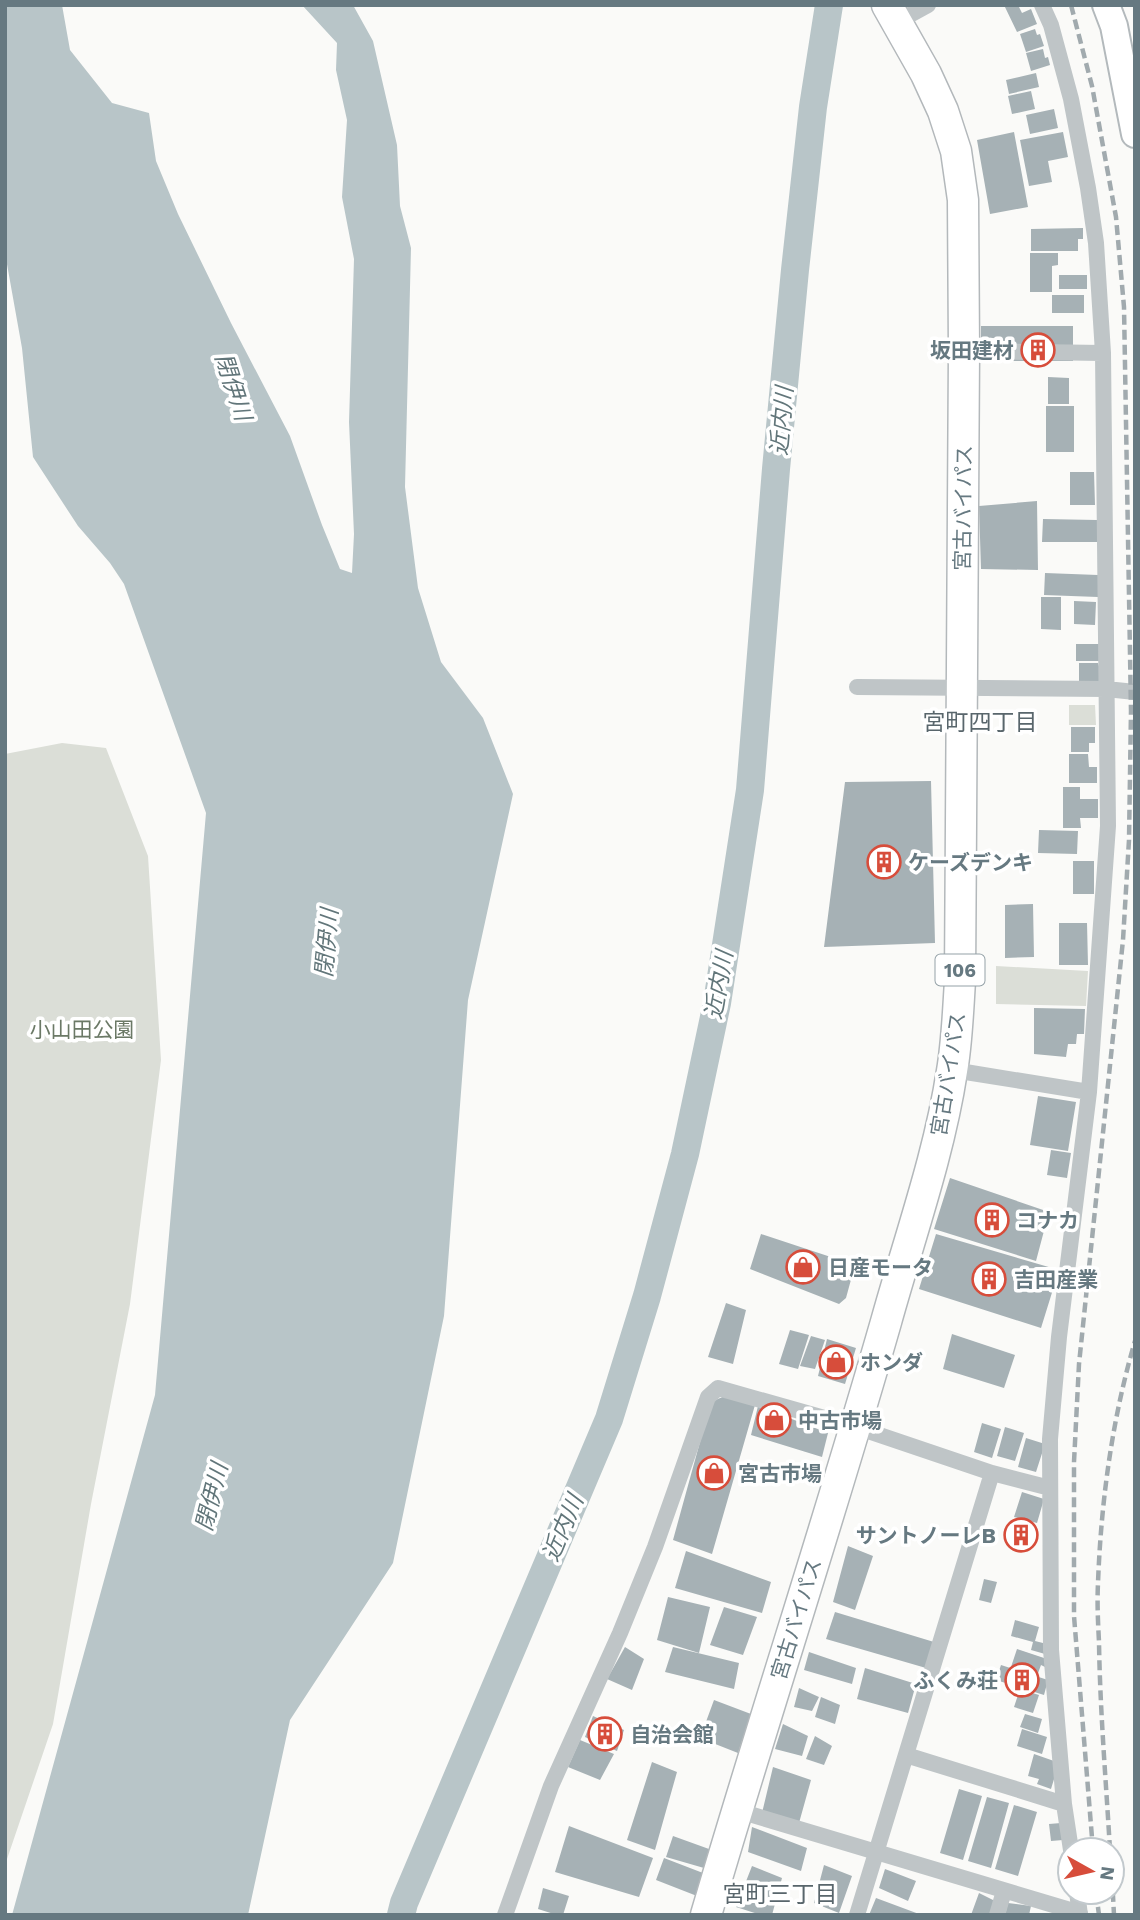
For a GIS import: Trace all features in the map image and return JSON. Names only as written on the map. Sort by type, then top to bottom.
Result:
[{"type":"highway","name":"宮古バイパス","points":[[706,1915],[856,1427],[938,1140],[953,1070],[960,982],[963,200],[956,151],[943,111],[892,14]]},
{"type":"main road","points":[[1106,5],[1114,26],[1135,134]]},
{"type":"street","points":[[892,14],[928,5]]},
{"type":"street","points":[[1042,5],[1051,24],[1070,99],[1088,188],[1096,243],[1103,353],[1108,825],[1089,1092],[1059,1337],[1050,1438],[1051,1650],[1069,1836]]},
{"type":"street","points":[[964,351],[1103,353]]},
{"type":"street","points":[[857,687],[1135,692]]},
{"type":"street","points":[[953,1070],[1089,1092]]},
{"type":"street","points":[[505,1915],[551,1786],[620,1633],[655,1546],[708,1397],[718,1388],[856,1427],[992,1473],[1050,1488]]},
{"type":"street","points":[[858,1915],[992,1473]]},
{"type":"street","points":[[906,1755],[1064,1804]]},
{"type":"street","points":[[736,1811],[1080,1914]]},
{"type":"street","points":[[997,1915],[1004,1891]]},
{"type":"green space","points":[[1069,705],[1095,705],[1096,725],[1069,725]]},
{"type":"green space","name":"小山田公園","points":[[62,743],[106,748],[148,856],[161,1060],[130,1304],[91,1504],[53,1724],[5,1865],[5,754]]},
{"type":"green space","points":[[996,966],[1088,971],[1086,1006],[996,1004]]},
{"type":"water","name":"閉伊川","points":[[5,5],[62,5],[70,50],[112,103],[149,113],[156,161],[178,214],[290,436],[340,569],[352,573],[354,534],[349,422],[354,259],[342,197],[347,120],[336,70],[337,43],[302,5],[353,5],[373,41],[397,145],[400,206],[411,248],[405,487],[418,588],[441,662],[483,718],[513,794],[468,1000],[444,1316],[393,1563],[290,1720],[248,1915],[12,1915],[155,1395],[206,813],[124,584],[78,526],[33,457],[22,348],[5,253]]},
{"type":"building","points":[[1004,5],[1018,5],[1022,13],[1031,9],[1037,24],[1017,32]]},
{"type":"building","points":[[1035,29],[1044,46],[1026,52],[1020,34]]},
{"type":"building","points":[[1043,49],[1050,65],[1031,71],[1026,53]]},
{"type":"building","points":[[1036,73],[1039,87],[1009,94],[1006,80]]},
{"type":"building","points":[[1031,91],[1035,109],[1012,114],[1008,96]]},
{"type":"building","points":[[1054,109],[1058,128],[1030,134],[1026,115]]},
{"type":"building","points":[[1014,132],[1028,207],[990,214],[977,140]]},
{"type":"building","points":[[1063,132],[1068,157],[1048,161],[1052,182],[1029,186],[1020,140]]},
{"type":"building","points":[[1083,228],[1083,239],[1078,239],[1078,251],[1031,251],[1031,229]]},
{"type":"building","points":[[1030,253],[1058,253],[1058,265],[1052,266],[1052,292],[1030,292]]},
{"type":"building","points":[[1059,275],[1087,275],[1087,289],[1059,289]]},
{"type":"building","points":[[1052,295],[1084,295],[1084,313],[1052,313]]},
{"type":"building","name":"坂田建材","points":[[981,326],[1073,326],[1073,361],[1002,361],[1002,338],[981,338]]},
{"type":"building","points":[[1048,377],[1069,378],[1069,404],[1048,404]]},
{"type":"building","points":[[1046,406],[1074,406],[1074,452],[1046,452]]},
{"type":"building","points":[[1070,472],[1094,472],[1095,505],[1070,505]]},
{"type":"building","points":[[1037,501],[1038,570],[981,569],[979,506]]},
{"type":"building","points":[[1043,519],[1097,520],[1097,542],[1042,542]]},
{"type":"building","points":[[1045,573],[1098,575],[1098,597],[1044,595]]},
{"type":"building","points":[[1041,597],[1061,597],[1061,630],[1041,629]]},
{"type":"building","points":[[1074,601],[1096,602],[1095,625],[1074,624]]},
{"type":"building","points":[[1076,644],[1099,644],[1099,661],[1076,661]]},
{"type":"building","points":[[1079,663],[1098,663],[1106,689],[1079,690]]},
{"type":"building","points":[[1071,727],[1095,727],[1095,743],[1089,743],[1089,752],[1071,752]]},
{"type":"building","points":[[1069,754],[1088,754],[1089,767],[1097,767],[1097,783],[1069,783]]},
{"type":"building","name":"ケーズデンキ","points":[[931,781],[935,943],[824,947],[845,782]]},
{"type":"building","points":[[1063,787],[1080,787],[1080,799],[1098,799],[1098,818],[1080,818],[1081,828],[1063,828]]},
{"type":"building","points":[[1039,830],[1078,831],[1077,854],[1038,853]]},
{"type":"building","points":[[1073,861],[1094,861],[1094,894],[1073,894]]},
{"type":"building","points":[[1033,904],[1034,957],[1005,958],[1005,905]]},
{"type":"building","points":[[1059,923],[1087,923],[1088,965],[1059,965]]},
{"type":"building","points":[[1034,1008],[1085,1009],[1084,1034],[1077,1034],[1076,1044],[1068,1044],[1066,1057],[1034,1054]]},
{"type":"building","points":[[1038,1096],[1076,1102],[1068,1151],[1030,1145]]},
{"type":"building","points":[[1051,1150],[1071,1153],[1067,1178],[1047,1175]]},
{"type":"building","name":"コナカ","points":[[950,1178],[1049,1212],[1036,1261],[934,1229]]},
{"type":"building","name":"日産モータ","points":[[761,1234],[855,1265],[846,1298],[839,1304],[750,1269]]},
{"type":"building","name":"吉田産業","points":[[936,1234],[1059,1270],[1041,1328],[919,1289]]},
{"type":"building","points":[[726,1303],[746,1310],[733,1364],[708,1357]]},
{"type":"building","points":[[790,1330],[809,1335],[798,1369],[779,1364]]},
{"type":"building","points":[[952,1334],[1015,1355],[1004,1388],[943,1369]]},
{"type":"building","points":[[811,1336],[825,1340],[815,1369],[800,1366]]},
{"type":"building","name":"ホンダ","points":[[827,1339],[856,1348],[845,1384],[818,1376]]},
{"type":"building","name":"宮古市場","points":[[727,1395],[755,1405],[712,1554],[673,1540],[711,1402]]},
{"type":"building","name":"中古市場","points":[[758,1406],[828,1433],[822,1457],[751,1435]]},
{"type":"building","points":[[982,1423],[1001,1429],[992,1458],[974,1452]]},
{"type":"building","points":[[1005,1427],[1024,1433],[1015,1461],[997,1456]]},
{"type":"building","points":[[1026,1438],[1045,1444],[1036,1472],[1018,1467]]},
{"type":"building","points":[[1022,1492],[1044,1499],[1037,1523],[1014,1517]]},
{"type":"building","name":"サントノーレB","points":[[1014,1519],[1036,1526],[1029,1550],[1006,1543]]},
{"type":"building","points":[[848,1546],[873,1556],[855,1610],[833,1602]]},
{"type":"building","points":[[686,1551],[771,1582],[762,1613],[675,1588]]},
{"type":"building","points":[[984,1579],[997,1582],[991,1603],[979,1600]]},
{"type":"building","points":[[668,1597],[710,1607],[699,1653],[657,1640]]},
{"type":"building","points":[[724,1607],[757,1617],[743,1655],[710,1645]]},
{"type":"building","points":[[835,1612],[934,1642],[926,1668],[826,1639]]},
{"type":"building","points":[[1015,1620],[1039,1627],[1035,1641],[1047,1644],[1045,1654],[1031,1650],[1033,1642],[1011,1636]]},
{"type":"building","points":[[625,1647],[644,1659],[632,1690],[607,1679]]},
{"type":"building","points":[[673,1647],[739,1663],[734,1689],[665,1672]]},
{"type":"building","points":[[1017,1649],[1047,1659],[1045,1667],[1041,1665],[1037,1676],[1011,1667]]},
{"type":"building","points":[[809,1652],[856,1668],[852,1684],[804,1670]]},
{"type":"building","name":"ふくみ荘","points":[[1001,1665],[1048,1680],[1044,1695],[996,1680]]},
{"type":"building","points":[[865,1668],[916,1684],[908,1713],[857,1699]]},
{"type":"building","points":[[799,1688],[819,1697],[812,1711],[794,1707]]},
{"type":"building","points":[[1020,1689],[1039,1695],[1033,1713],[1014,1707]]},
{"type":"building","points":[[821,1697],[840,1705],[835,1724],[815,1717]]},
{"type":"building","points":[[714,1700],[751,1714],[738,1753],[700,1738]]},
{"type":"building","points":[[1025,1714],[1042,1719],[1038,1733],[1020,1727]]},
{"type":"building","name":"自治会館","points":[[593,1716],[624,1730],[617,1751],[585,1737]]},
{"type":"building","points":[[783,1724],[808,1736],[802,1756],[775,1749]]},
{"type":"building","points":[[1022,1729],[1047,1737],[1042,1754],[1017,1746]]},
{"type":"building","points":[[815,1736],[832,1746],[824,1765],[806,1759]]},
{"type":"building","points":[[580,1740],[614,1754],[600,1780],[568,1767]]},
{"type":"building","points":[[1034,1754],[1054,1761],[1058,1766],[1051,1789],[1037,1784],[1039,1779],[1028,1776]]},
{"type":"building","points":[[652,1762],[677,1772],[655,1850],[627,1840]]},
{"type":"building","points":[[773,1767],[811,1780],[799,1823],[762,1813]]},
{"type":"building","points":[[959,1789],[982,1796],[963,1860],[940,1853]]},
{"type":"building","points":[[987,1797],[1009,1803],[991,1868],[968,1861]]},
{"type":"building","points":[[1014,1805],[1037,1812],[1018,1876],[995,1869]]},
{"type":"building","points":[[1061,1823],[1063,1836],[1056,1836],[1056,1841],[1051,1841],[1049,1824]]},
{"type":"building","points":[[569,1826],[653,1858],[639,1897],[555,1872]]},
{"type":"building","points":[[752,1827],[807,1848],[801,1871],[748,1852]]},
{"type":"building","points":[[673,1836],[709,1849],[704,1868],[666,1857]]},
{"type":"building","points":[[664,1858],[703,1873],[697,1896],[656,1880]]},
{"type":"building","points":[[824,1865],[852,1876],[839,1913],[814,1903]]},
{"type":"building","points":[[752,1866],[782,1878],[772,1915],[761,1915],[736,1907]]},
{"type":"building","points":[[885,1869],[916,1881],[908,1901],[879,1888]]},
{"type":"building","points":[[543,1888],[569,1896],[563,1915],[538,1909]]},
{"type":"building","points":[[979,1893],[995,1901],[991,1915],[971,1915]]},
{"type":"building","points":[[876,1898],[919,1914],[919,1915],[869,1915]]},
{"type":"building","points":[[1008,1903],[1031,1906],[1029,1915],[1005,1915]]},
{"type":"waterway","name":"近内川","points":[[401,1915],[609,1419],[647,1296],[685,1154],[717,1003],[750,790],[795,270],[813,107],[829,5]]},
{"type":"railway","points":[[1071,5],[1092,86],[1116,217],[1124,307],[1131,711],[1129,840],[1123,940],[1079,1364],[1074,1462],[1074,1616],[1092,1836]]},
{"type":"railway","points":[[1109,1836],[1098,1583],[1109,1461],[1120,1400],[1135,1341]]},
{"type":"railway","points":[[1098,1906],[1099,1915]]},
{"type":"railway","points":[[1114,1906],[1114,1915]]},
{"type":"place","name":"坂田建材","points":[[1038,350]]},
{"type":"place","name":"ケーズデンキ","points":[[884,862]]},
{"type":"place","name":"コナカ","points":[[992,1220]]},
{"type":"place","name":"日産モータ","points":[[803,1267]]},
{"type":"place","name":"吉田産業","points":[[989,1279]]},
{"type":"place","name":"ホンダ","points":[[836,1362]]},
{"type":"place","name":"中古市場","points":[[774,1420]]},
{"type":"place","name":"宮古市場","points":[[714,1473]]},
{"type":"place","name":"サントノーレB","points":[[1021,1535]]},
{"type":"place","name":"ふくみ荘","points":[[1022,1680]]},
{"type":"place","name":"自治会館","points":[[605,1734]]},
{"type":"district","name":"宮町四丁目","points":[[980,722]]},
{"type":"district","name":"宮町三丁目","points":[[780,1894]]}]
